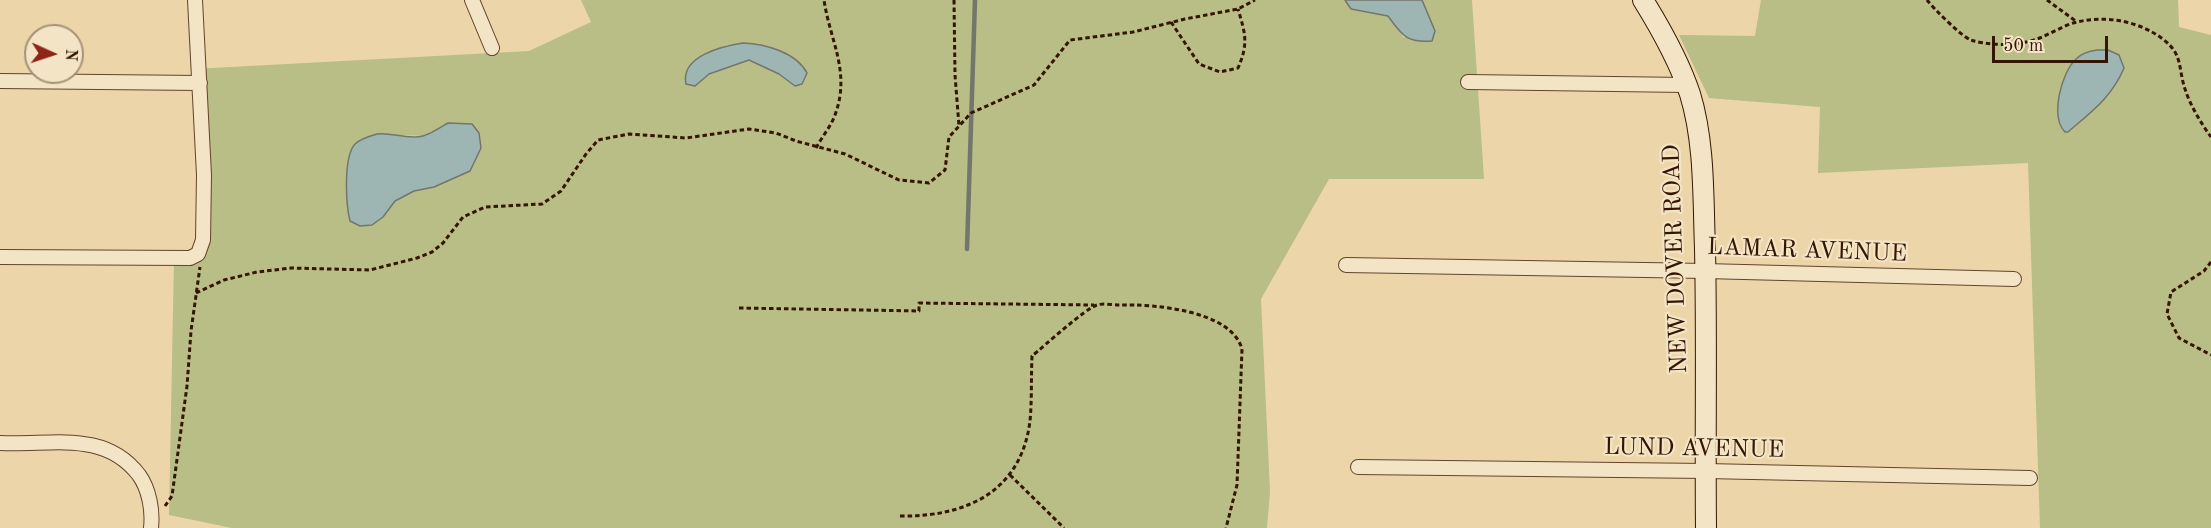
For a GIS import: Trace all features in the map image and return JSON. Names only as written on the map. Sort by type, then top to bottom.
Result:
[{"type":"street","points":[[0,257],[190,258],[198,254],[203,240],[204,176],[195,0]]},
{"type":"street","points":[[472,0],[492,48]]},
{"type":"street","name":"NEW DOVER ROAD","points":[[1643,0],[1668,44],[1686,85],[1694,113],[1700,150],[1705,271],[1706,528]]},
{"type":"street","points":[[0,81],[200,82]]},
{"type":"street","points":[[1468,82],[1686,85]]},
{"type":"street","name":"LAMAR AVENUE","points":[[1346,265],[2014,279]]},
{"type":"street","points":[[0,443],[91,443],[121,455],[144,482],[148,494],[150,528]]},
{"type":"street","name":"LUND AVENUE","points":[[1358,466],[2030,478]]},
{"type":"path","points":[[816,147],[835,116],[840,92],[841,67],[824,0]]},
{"type":"path","points":[[954,0],[955,75],[959,126]]},
{"type":"path","points":[[196,293],[224,280],[257,272],[291,268],[370,270],[432,252],[443,243],[463,217],[486,207],[542,204],[561,190],[598,140],[629,134],[686,138],[749,129],[776,133],[845,154],[873,170],[898,180],[929,183],[945,170],[949,137],[973,111],[1034,85],[1070,40],[1133,32],[1238,9],[1255,0]]},
{"type":"path","points":[[1927,0],[1969,39],[1995,44],[2026,42],[2077,22],[2105,19],[2132,22],[2163,40],[2178,55],[2185,89],[2211,137]]},
{"type":"path","points":[[2047,0],[2077,22]]},
{"type":"path","points":[[1172,22],[1185,46],[1199,64],[1220,72],[1238,68],[1245,52],[1246,36],[1238,9]]},
{"type":"path","points":[[165,506],[172,496],[187,386],[200,268],[198,254]]},
{"type":"path","points":[[2211,262],[2204,271],[2171,292],[2167,314],[2179,338],[2211,355]]},
{"type":"path","points":[[739,309],[919,311],[919,303],[1096,305],[1166,307],[1215,321],[1236,334],[1242,349],[1237,485],[1226,528]]},
{"type":"path","points":[[900,516],[935,514],[969,506],[982,499],[1010,474],[1018,461],[1030,420],[1032,357],[1053,337],[1096,305]]},
{"type":"path","points":[[1010,474],[1064,528]]},
{"type":"green space","points":[[581,0],[1345,0],[1351,9],[1388,16],[1404,38],[1422,0],[1472,0],[1484,179],[1329,179],[1261,299],[1270,492],[1267,528],[232,528],[169,515],[174,259],[198,259],[194,69],[529,51],[591,22]],"holes":[[[743,43],[760,44],[795,86],[779,74],[749,60],[709,74],[692,62],[724,46]],[[432,131],[434,187],[414,191],[395,201],[378,134],[424,136]]]},
{"type":"green space","points":[[1761,0],[2178,0],[2179,27],[2211,35],[2211,528],[2040,528],[2028,163],[1818,173],[1820,107],[1709,98],[1679,35],[1755,36]]},
{"type":"water","points":[[1345,0],[1422,0],[1435,31],[1432,41],[1410,39],[1401,33],[1388,16],[1351,9]]},
{"type":"water","points":[[743,43],[770,47],[788,55],[807,73],[802,84],[795,86],[779,74],[749,60],[709,74],[695,86],[686,84],[686,74],[696,60],[715,50]]},
{"type":"water","points":[[2097,50],[2108,50],[2119,55],[2124,68],[2100,103],[2068,132],[2065,132],[2058,116],[2062,84],[2078,57]]},
{"type":"water","points":[[448,123],[472,124],[479,133],[481,148],[470,171],[434,187],[414,191],[395,201],[383,217],[372,225],[360,226],[350,221],[347,204],[347,170],[351,150],[355,144],[377,134],[423,136]]},
{"type":"waterway","points":[[967,249],[975,0]]}]
